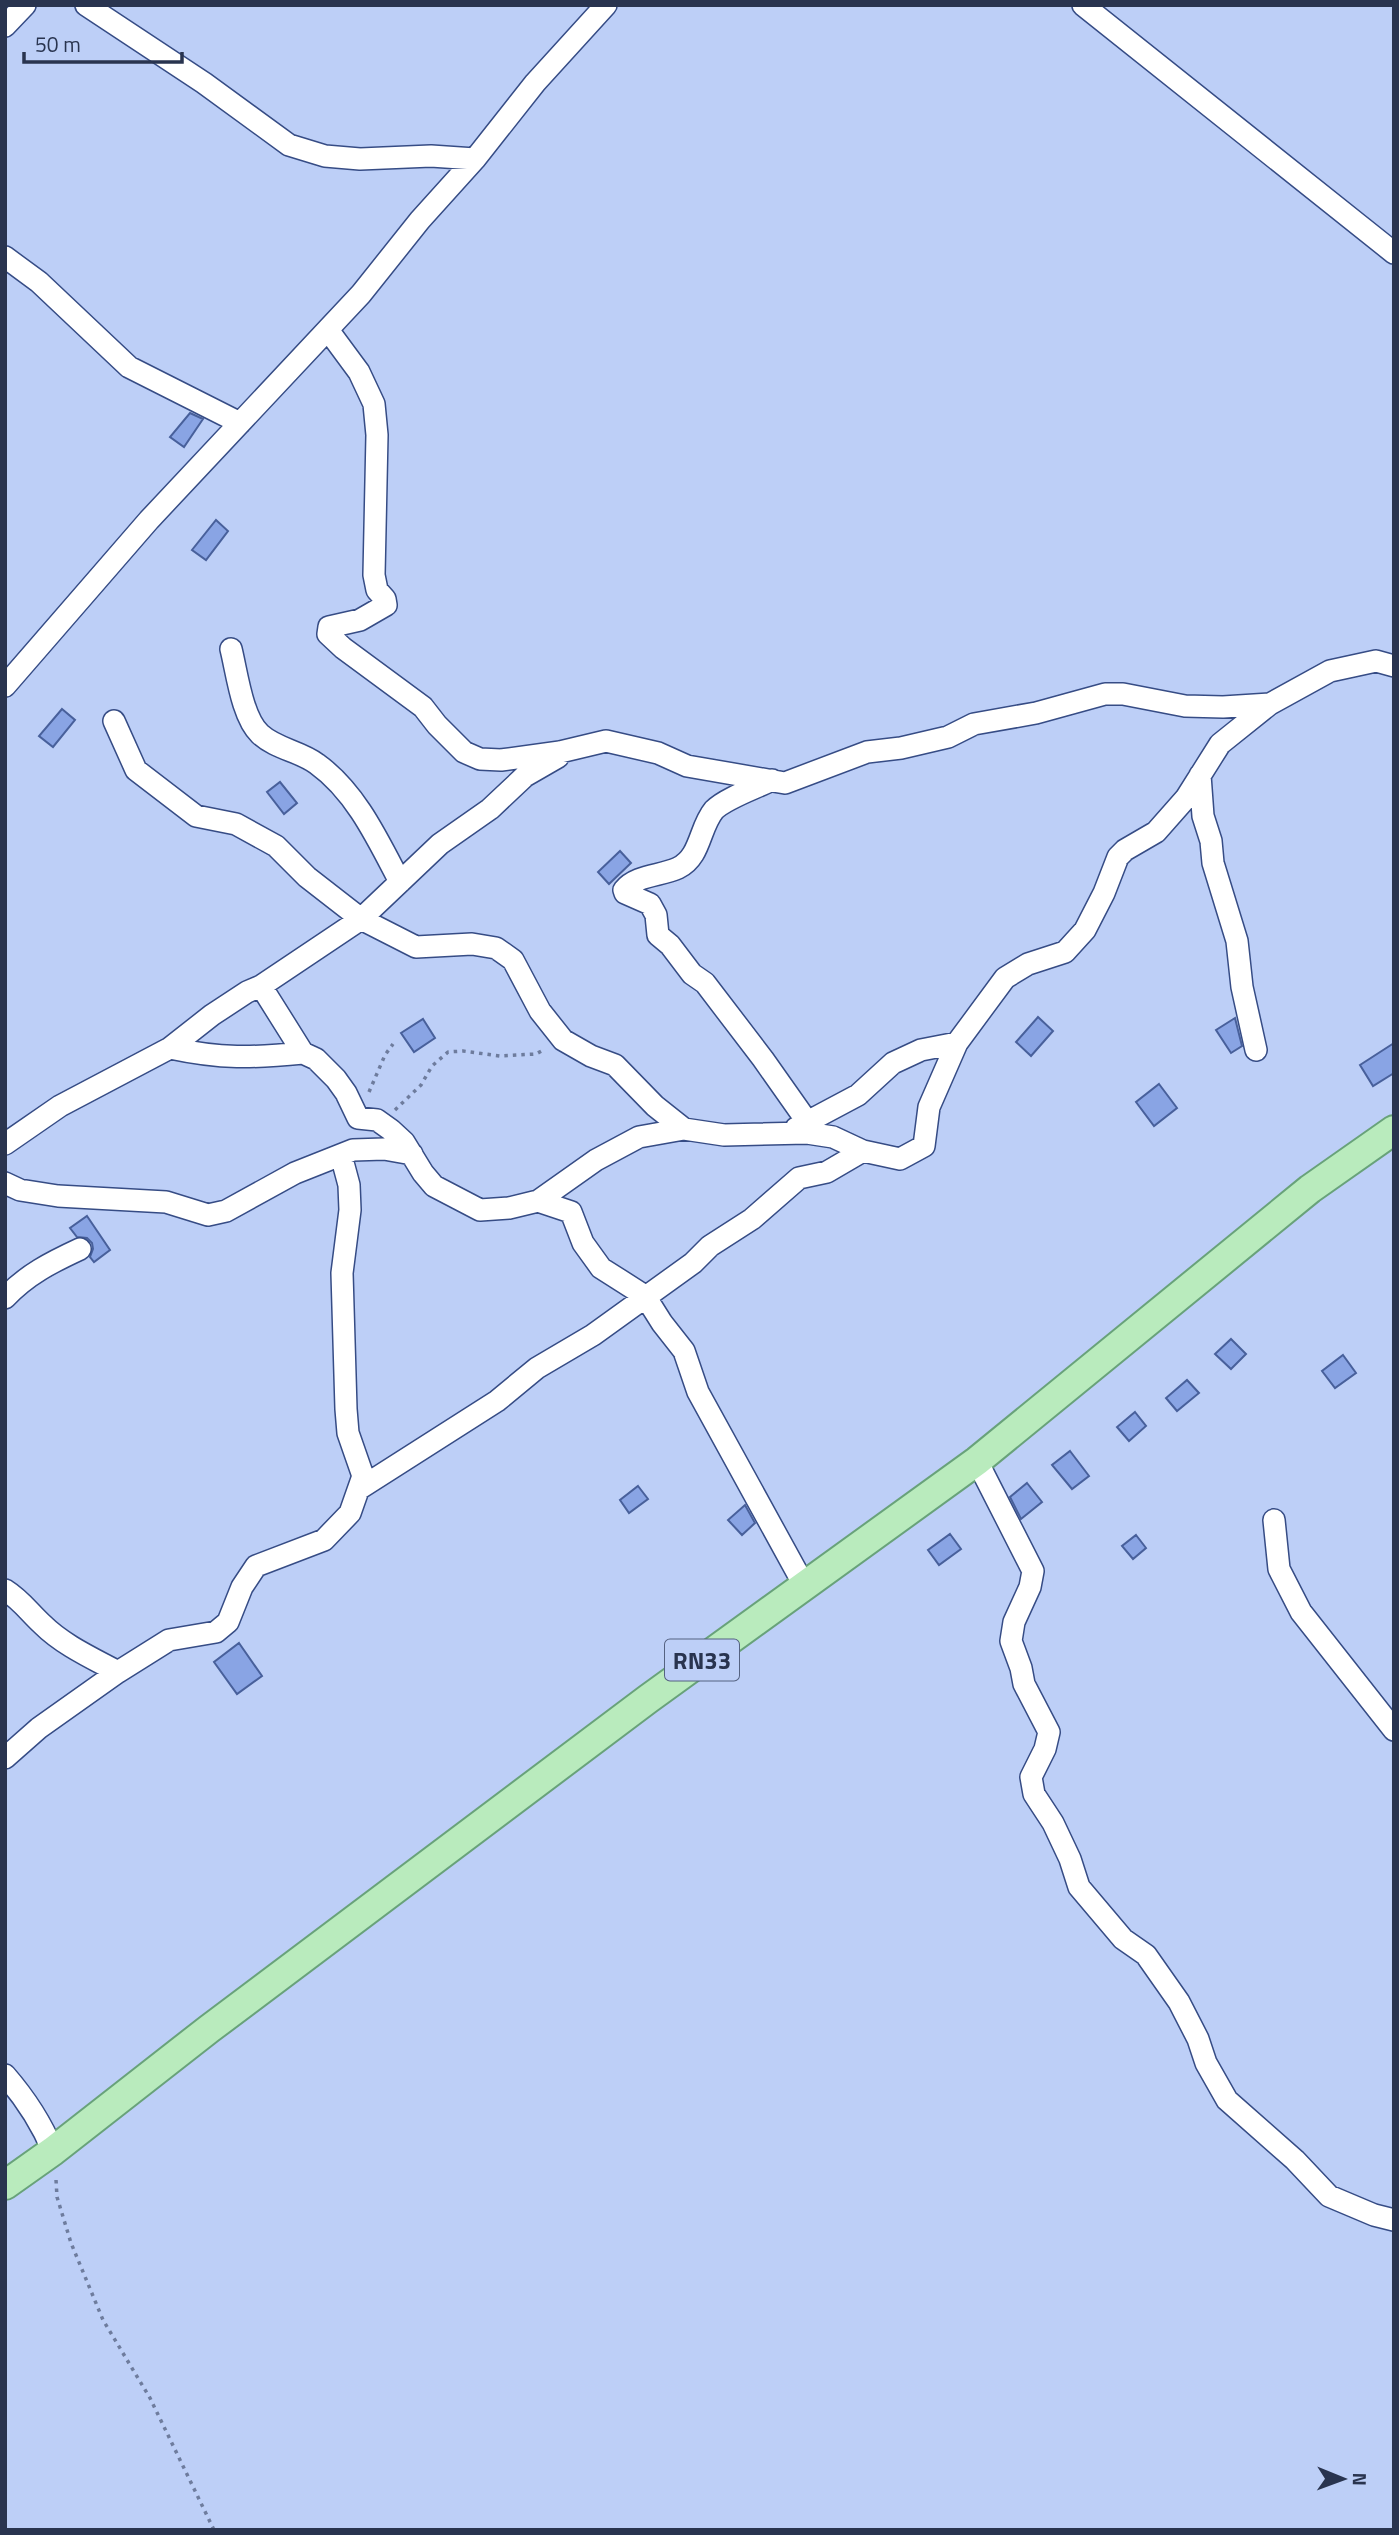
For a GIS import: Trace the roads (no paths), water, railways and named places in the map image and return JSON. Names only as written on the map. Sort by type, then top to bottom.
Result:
[{"type":"main road","name":"RN33","points":[[5,2185],[660,1690],[977,1461],[1310,1189],[1394,1130]]},
{"type":"street","points":[[5,26],[25,5]]},
{"type":"street","points":[[86,5],[193,75],[289,145],[326,156],[360,159],[431,156],[475,159]]},
{"type":"street","points":[[5,686],[149,520],[361,295],[535,83],[606,5]]},
{"type":"street","points":[[1083,5],[1394,253]]},
{"type":"street","points":[[5,257],[39,282],[130,367],[240,423]]},
{"type":"street","points":[[328,330],[359,372],[374,404],[377,435],[374,575],[377,590],[385,599],[386,605],[360,620],[329,627],[328,634],[343,649],[423,707],[464,752],[480,759],[501,760],[560,752],[606,741],[658,752],[687,766],[785,783],[867,752],[901,748],[948,737],[974,724],[1036,713],[1105,694],[1123,694],[1185,706],[1270,704]]},
{"type":"street","points":[[231,649],[247,715],[260,734],[318,764],[348,793],[378,840],[400,882]]},
{"type":"street","points":[[170,1048],[203,1055],[251,1058],[303,1053],[316,1059],[346,1093],[358,1118],[377,1121],[404,1142],[423,1173],[435,1186],[480,1210],[509,1209],[538,1201],[596,1160],[639,1137],[684,1129],[724,1135],[807,1133],[834,1138],[863,1151],[900,1159],[924,1146],[929,1107],[957,1043],[1005,978],[1028,964],[1065,952],[1085,930],[1118,858],[1125,850],[1156,832],[1185,798],[1220,744],[1270,704],[1330,671],[1376,661],[1394,666]]},
{"type":"street","points":[[114,721],[136,770],[196,816],[236,824],[276,846],[307,877],[361,919],[416,947],[472,944],[496,948],[513,960],[540,1012],[563,1040],[591,1056],[615,1065],[655,1106],[684,1129]]},
{"type":"street","points":[[5,1144],[60,1105],[170,1048],[223,1007],[261,986],[361,919],[440,844],[490,809],[525,776],[578,746]]},
{"type":"street","points":[[1200,775],[1203,816],[1211,841],[1213,863],[1237,941],[1242,987],[1256,1050]]},
{"type":"street","points":[[772,780],[715,810],[704,828],[695,853],[680,867],[630,883],[624,890],[625,893],[650,904],[656,915],[658,935],[692,974],[705,983],[806,1120]]},
{"type":"street","points":[[261,986],[303,1053]]},
{"type":"street","points":[[788,1133],[806,1120],[858,1095],[893,1063],[921,1050],[957,1043]]},
{"type":"street","points":[[5,1183],[20,1190],[58,1196],[166,1202],[208,1215],[226,1211],[295,1173],[353,1150],[384,1149],[412,1154]]},
{"type":"street","points":[[359,1489],[497,1401],[537,1368],[593,1335],[693,1263],[710,1246],[752,1219],[799,1178],[827,1171],[863,1151]]},
{"type":"street","points":[[5,1758],[39,1728],[169,1640],[216,1632],[228,1622],[242,1587],[256,1566],[324,1540],[350,1513],[363,1476],[348,1433],[343,1362],[341,1273],[350,1210],[349,1185],[341,1155]]},
{"type":"street","points":[[538,1201],[571,1212],[583,1243],[601,1268],[645,1296],[684,1350],[698,1392],[804,1585]]},
{"type":"street","points":[[5,1298],[42,1267],[80,1249]]},
{"type":"street","points":[[977,1461],[1033,1571],[1030,1587],[1014,1622],[1011,1641],[1024,1684],[1049,1732],[1045,1749],[1031,1777],[1031,1787],[1070,1859],[1079,1887],[1123,1939],[1146,1955],[1179,2002],[1198,2039],[1206,2063],[1227,2100],[1295,2160],[1329,2196],[1374,2215],[1394,2220]]},
{"type":"street","points":[[1275,1520],[1279,1569],[1301,1612],[1394,1730]]},
{"type":"street","points":[[5,1590],[21,1600],[43,1625],[75,1648],[118,1672]]},
{"type":"street","points":[[5,2075],[23,2095],[42,2126],[53,2151]]}]
